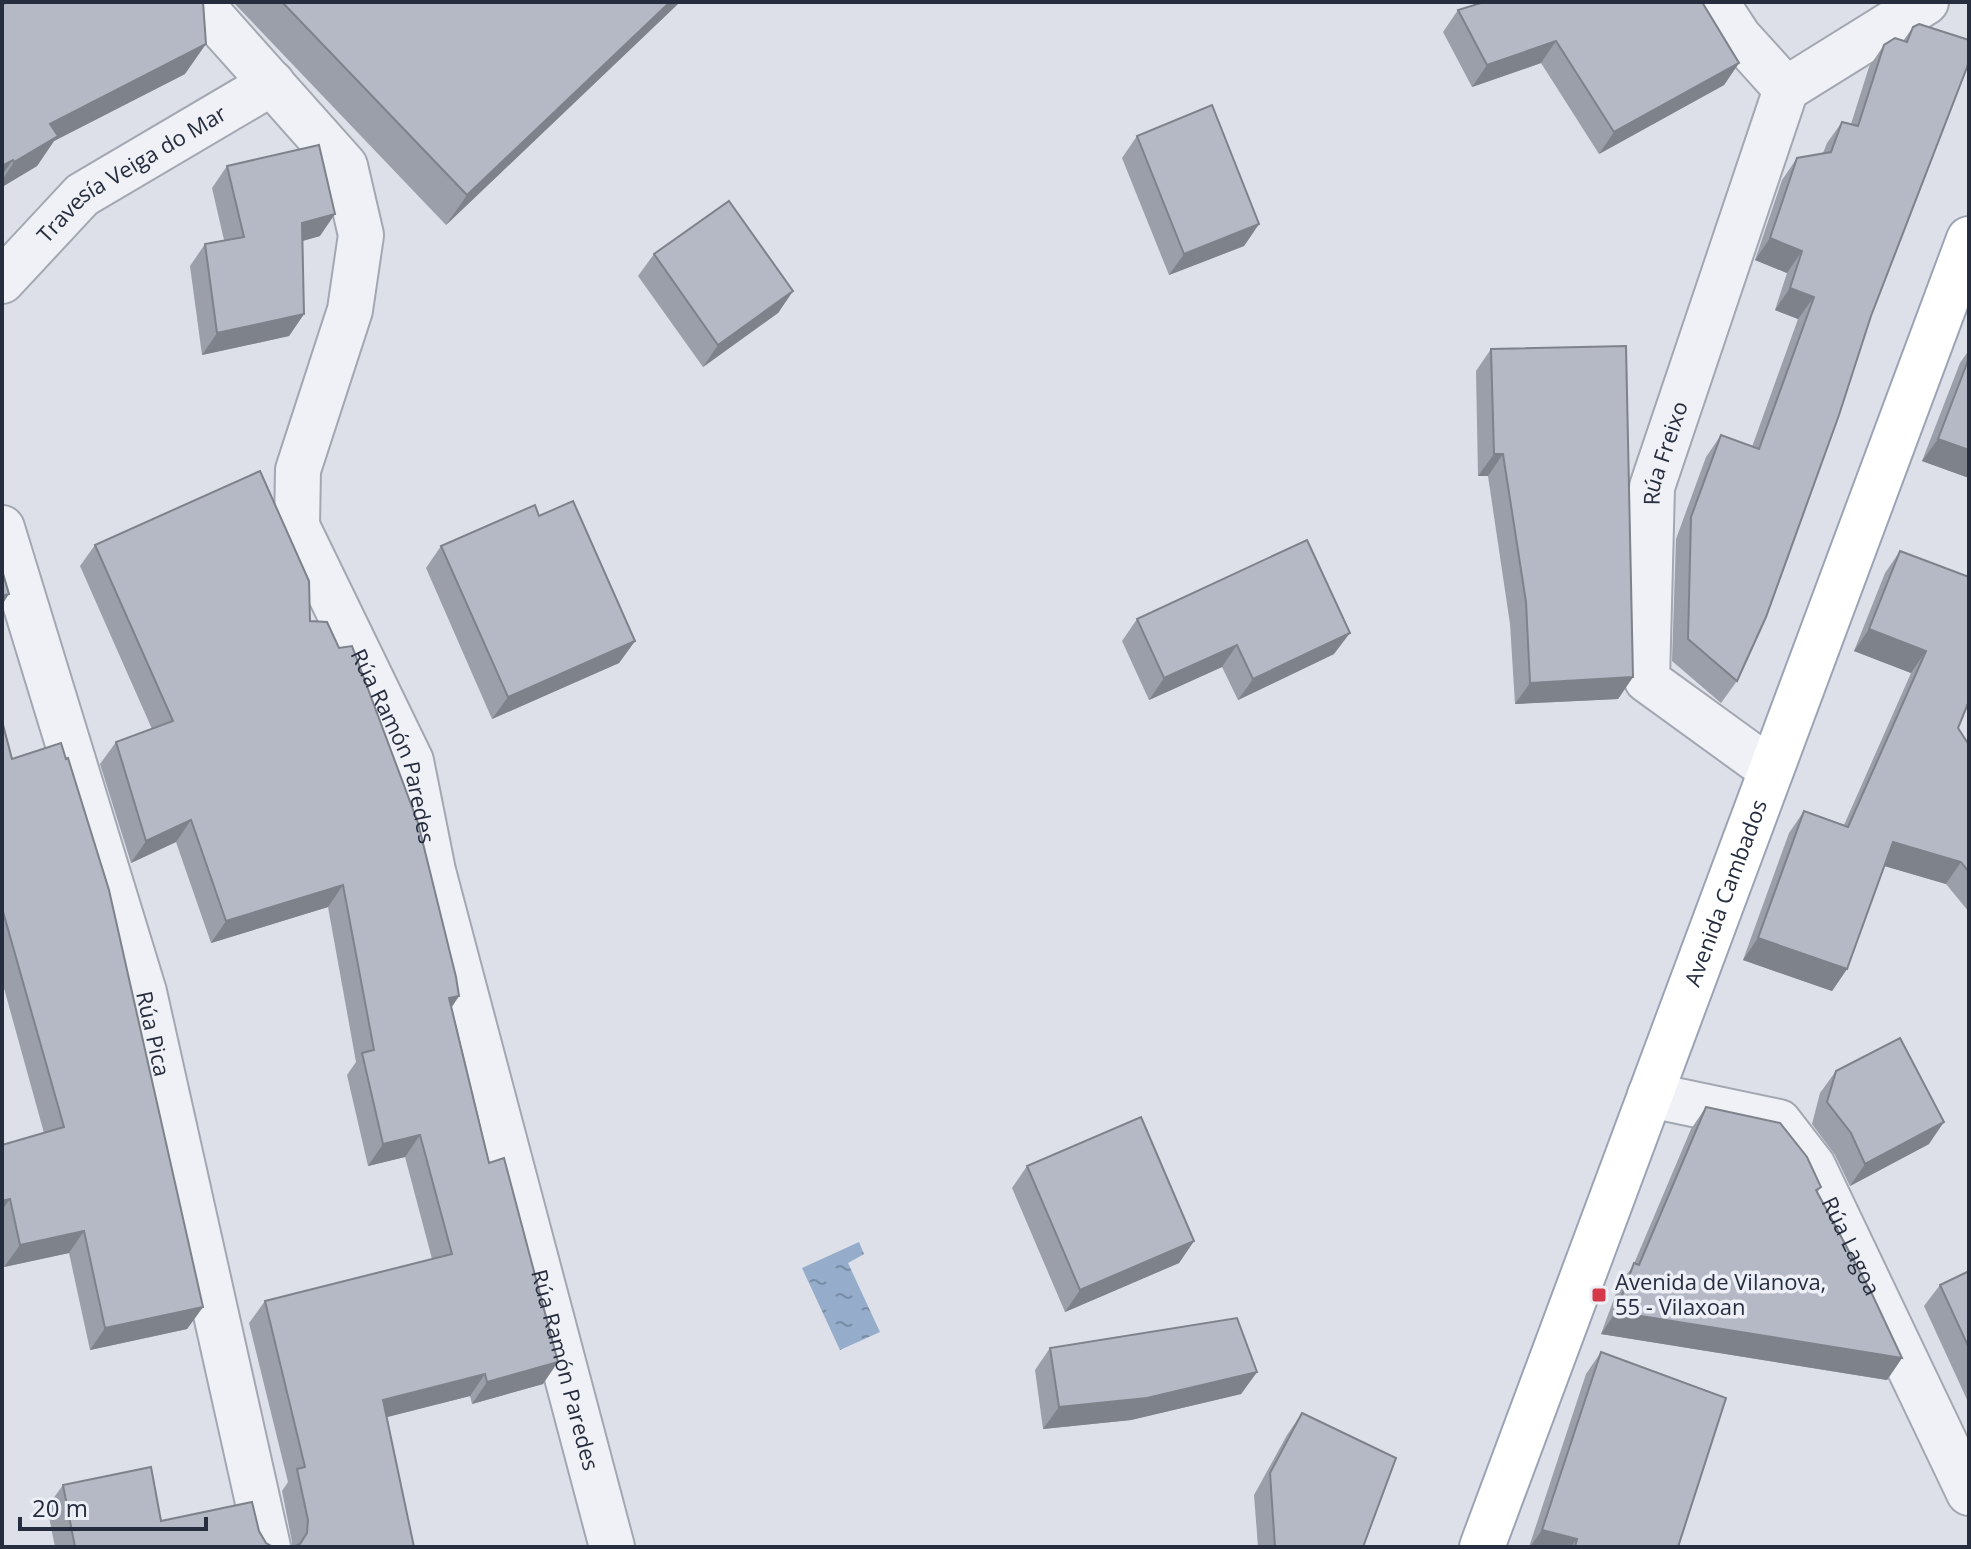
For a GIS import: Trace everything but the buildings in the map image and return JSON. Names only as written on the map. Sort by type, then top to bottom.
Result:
[{"type":"main road","name":"Avenida Cambados","points":[[1482,1547],[1969,239]]},
{"type":"street","name":"Rúa Ramón Paredes","points":[[199,2],[345,166],[361,235],[350,310],[298,470],[297,526],[411,761],[433,871],[612,1547]]},
{"type":"street","points":[[1716,2],[1739,37],[1786,89],[1926,2]]},
{"type":"street","name":"Travesía Veiga do Mar","points":[[2,281],[82,195],[272,83]]},
{"type":"street","name":"Rúa Freixo","points":[[1771,770],[1647,680],[1652,487],[1786,89]]},
{"type":"street","name":"Rúa Pica","points":[[2,528],[144,992],[268,1547]]},
{"type":"street","name":"Rúa Lagoa","points":[[1650,1095],[1779,1122],[1813,1166],[1969,1493]]},
{"type":"water","points":[[859,1242],[864,1254],[848,1263],[880,1332],[840,1350],[802,1268]]},
{"type":"place","name":"Avenida de Vilanova, 55 - Vilaxoan","points":[[1599,1295]]}]
